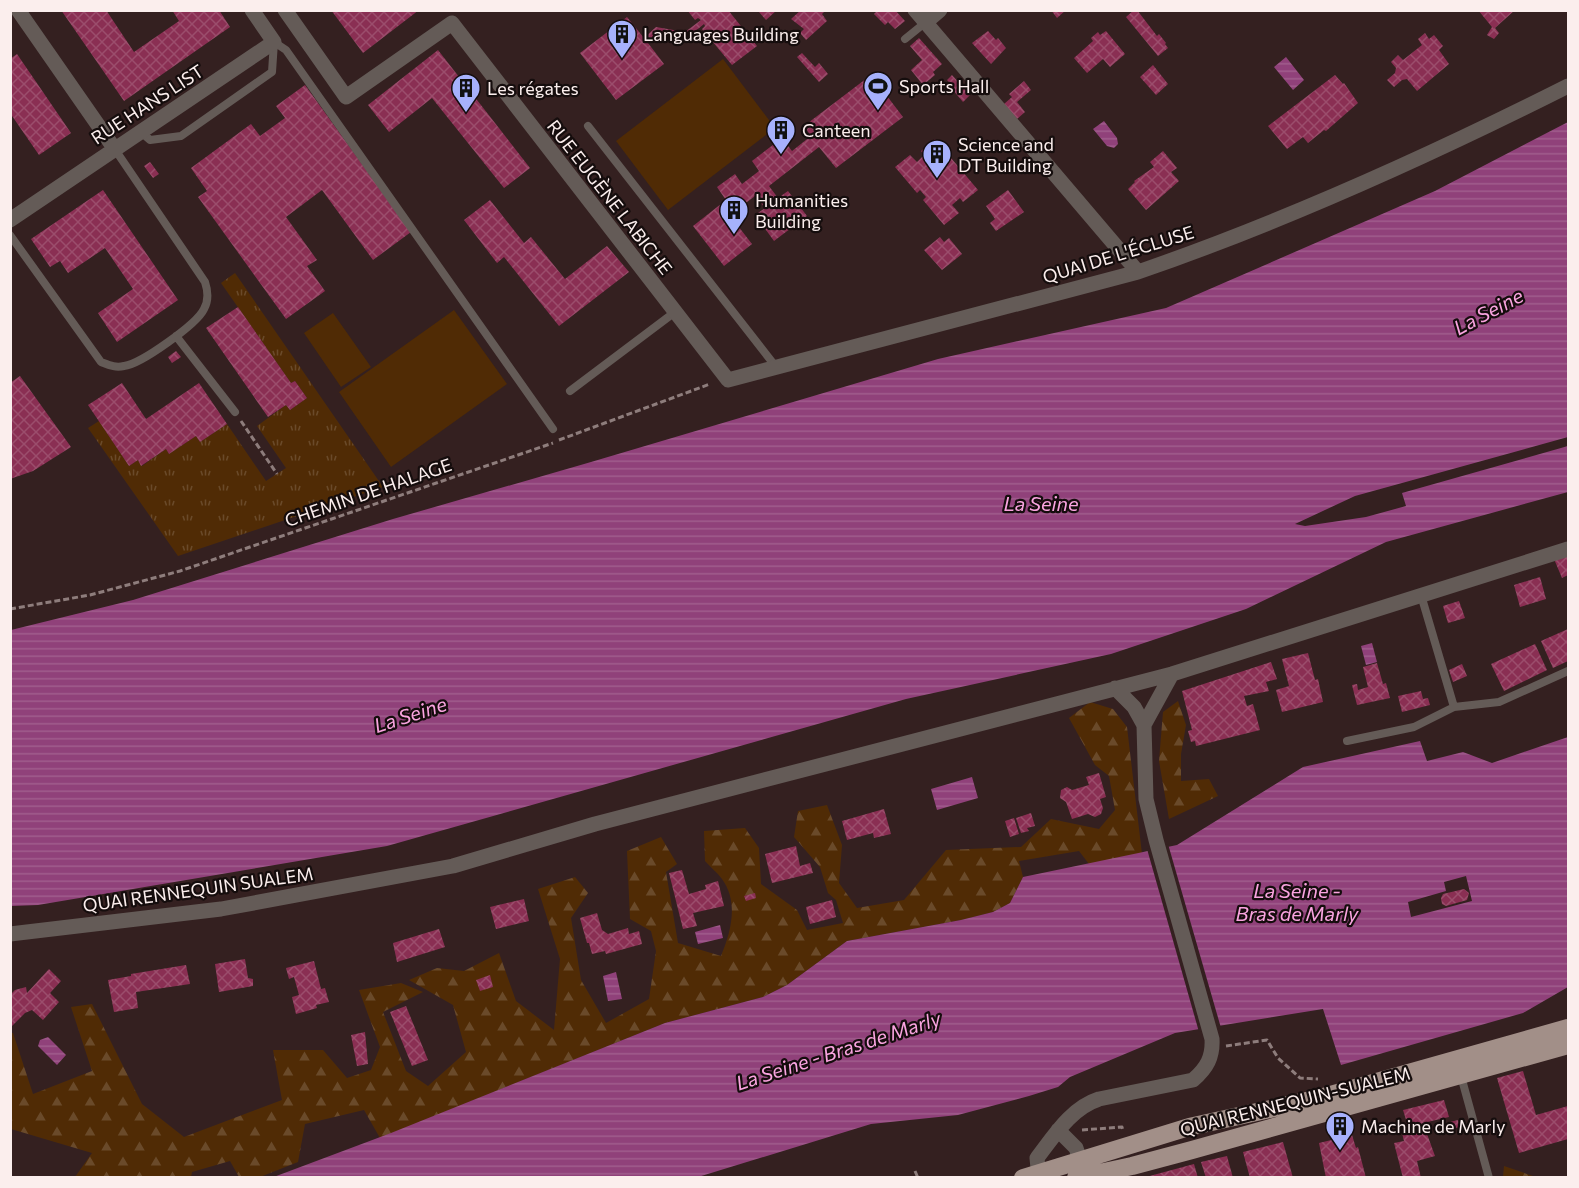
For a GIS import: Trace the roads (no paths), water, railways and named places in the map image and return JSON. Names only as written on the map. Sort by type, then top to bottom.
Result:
[{"type":"main road","name":"QUAI RENNEQUIN-SUALEM","points":[[1080,1171],[1189,1127],[1320,1098],[1569,1028]]},
{"type":"main road","name":"QUAI RENNEQUIN-SUALEM","points":[[1033,1176],[1162,1158],[1569,1045]]},
{"type":"street","points":[[18,10],[114,148]]},
{"type":"street","points":[[252,10],[274,42]]},
{"type":"street","name":"RUE EUGÈNE LABICHE","points":[[285,10],[346,97],[452,23],[728,380]]},
{"type":"street","points":[[915,10],[1138,272]]},
{"type":"street","points":[[926,22],[940,10]]},
{"type":"street","name":"RUE HANS LIST","points":[[10,220],[274,42]]},
{"type":"street","name":"QUAI DE L'ÉCLUSE","points":[[728,380],[1138,272],[1194,253],[1369,180],[1486,127],[1569,86]]},
{"type":"street","name":"QUAI RENNEQUIN SUALEM","points":[[10,934],[221,909],[453,866],[595,824],[1172,674],[1569,549]]},
{"type":"street","points":[[1144,725],[1172,674]]},
{"type":"street","points":[[1033,1176],[1037,1158],[1058,1130],[1088,1102],[1193,1080],[1210,1060],[1212,1044],[1146,800],[1144,725],[1134,707],[1115,688]]},
{"type":"street","points":[[1058,1130],[1076,1148],[1080,1171]]},
{"type":"lane","points":[[905,39],[926,22]]},
{"type":"lane","points":[[142,133],[150,140],[180,136],[272,72],[274,42],[286,50],[553,429]]},
{"type":"lane","points":[[588,126],[776,367]]},
{"type":"lane","points":[[10,236],[101,362],[115,367],[134,364],[196,320],[208,298],[207,286],[114,148]]},
{"type":"lane","points":[[570,391],[675,312]]},
{"type":"lane","points":[[176,336],[235,412]]},
{"type":"lane","points":[[1421,595],[1454,707]]},
{"type":"lane","points":[[1347,741],[1414,727],[1454,707],[1499,702],[1569,671]]},
{"type":"lane","points":[[1461,1076],[1489,1178]]},
{"type":"water","points":[[1286,57],[1304,80],[1293,90],[1274,67]]},
{"type":"water","points":[[1104,121],[1117,138],[1118,144],[1114,148],[1107,146],[1093,129]]},
{"type":"water","name":"La Seine","points":[[1568,122],[1568,437],[1355,496],[1295,524],[1305,526],[1366,517],[1406,506],[1402,493],[1568,446],[1568,492],[1386,542],[1246,609],[1111,654],[906,699],[387,846],[38,905],[11,906],[11,630],[133,600],[393,519],[938,359],[1166,308],[1435,191]]},
{"type":"water","points":[[1372,643],[1377,662],[1366,665],[1361,646]]},
{"type":"water","name":"La Seine - Bras de Marly","points":[[1568,737],[1568,987],[1523,1013],[1341,1065],[1323,1009],[1175,1033],[1070,1077],[1058,1087],[1029,1096],[958,1115],[871,1124],[698,1177],[271,1178],[391,1133],[665,1023],[763,997],[787,985],[847,941],[993,912],[1010,903],[1023,877],[1177,845],[1303,767],[1420,741],[1427,761],[1463,752],[1492,763]],"holes":[[[1466,876],[1472,901],[1411,917],[1408,902],[1446,891],[1444,882]]]},
{"type":"water","points":[[972,777],[978,798],[937,810],[931,789]]},
{"type":"water","points":[[720,925],[723,938],[698,944],[695,932]]},
{"type":"water","points":[[616,972],[622,999],[608,1001],[603,976]]},
{"type":"water","points":[[48,1037],[66,1055],[57,1065],[38,1046],[40,1040]]},
{"type":"place","name":"Languages Building","points":[[622,60]]},
{"type":"place","name":"Sports Hall","points":[[878,112]]},
{"type":"place","name":"Les régates","points":[[466,114]]},
{"type":"place","name":"Canteen","points":[[781,156]]},
{"type":"place","name":"Science and DT Building","points":[[937,180]]},
{"type":"place","name":"Humanities Building","points":[[734,236]]},
{"type":"place","name":"Machine de Marly","points":[[1340,1152]]}]
